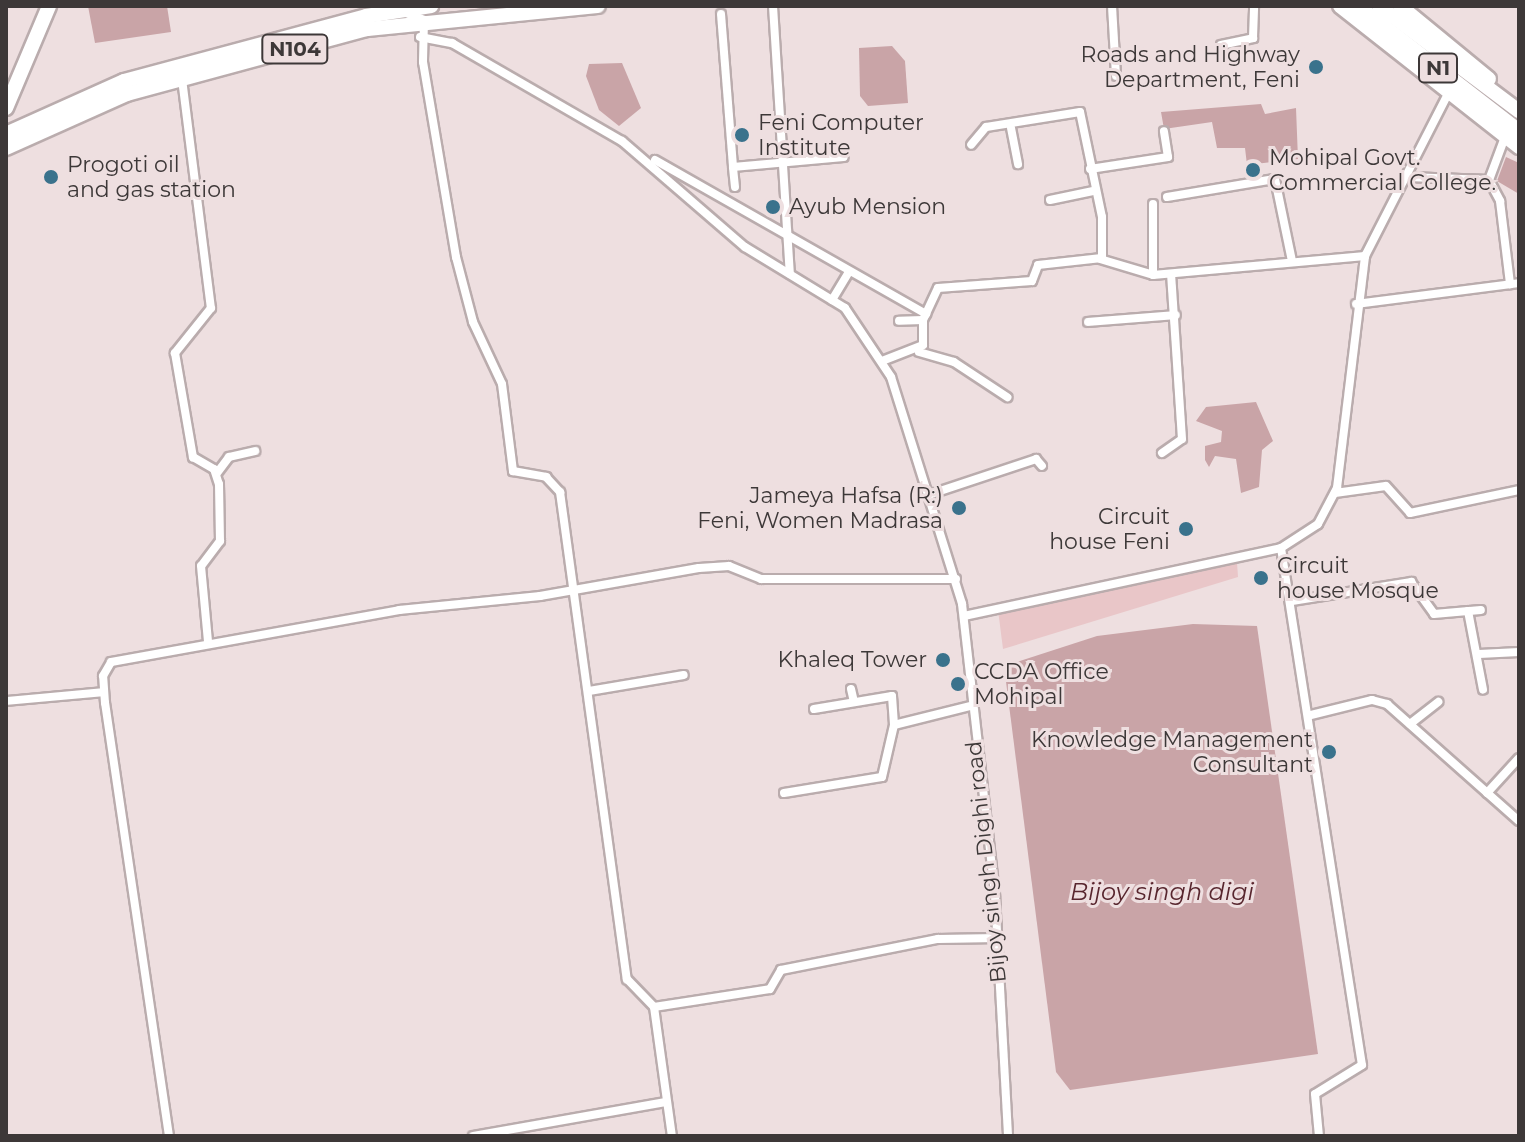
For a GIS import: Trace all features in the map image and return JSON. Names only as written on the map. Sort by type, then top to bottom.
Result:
[{"type":"highway","points":[[6,108],[49,6]]},
{"type":"highway","name":"N104","points":[[6,134],[124,81],[392,8],[428,13],[598,6]]},
{"type":"highway","points":[[1340,6],[1448,94],[1512,134],[1519,147]]},
{"type":"highway","name":"N1","points":[[1358,6],[1512,134]]},
{"type":"highway","name":"N1","points":[[1379,6],[1519,111]]},
{"type":"highway","points":[[1400,6],[1519,101]]},
{"type":"highway","name":"N104","points":[[6,148],[127,94],[428,13]]},
{"type":"street","points":[[773,6],[790,273]]},
{"type":"street","points":[[1112,6],[1116,76]]},
{"type":"street","points":[[1221,45],[1253,38],[1254,6]]},
{"type":"street","points":[[428,13],[420,37],[456,257],[473,322],[502,384],[511,464],[518,476],[556,482],[589,691],[627,979],[654,1007],[672,1136]]},
{"type":"street","points":[[721,14],[735,187]]},
{"type":"street","name":"Bijoy singh Dighi road","points":[[420,37],[452,43],[622,141],[745,247],[832,300],[857,320],[882,361],[931,494],[964,616],[970,706],[998,938],[1008,1136]]},
{"type":"street","points":[[182,79],[211,308],[200,330],[177,348],[176,360],[193,457],[217,473]]},
{"type":"street","points":[[964,616],[1281,548],[1318,524],[1335,493],[1356,304],[1365,256],[1448,94]]},
{"type":"street","points":[[971,145],[986,127],[1011,128],[1080,112],[1093,191],[1102,217],[1100,259]]},
{"type":"street","points":[[1011,128],[1018,164]]},
{"type":"street","points":[[1090,169],[1168,157],[1164,131]]},
{"type":"street","points":[[1489,180],[1512,134]]},
{"type":"street","points":[[644,152],[924,317]]},
{"type":"street","points":[[733,167],[844,157]]},
{"type":"street","points":[[1407,177],[1489,180]]},
{"type":"street","points":[[1167,197],[1275,179],[1292,261]]},
{"type":"street","points":[[1356,304],[1515,283],[1500,201],[1489,180]]},
{"type":"street","points":[[1050,200],[1093,191]]},
{"type":"street","points":[[1150,274],[1153,204]]},
{"type":"street","points":[[919,352],[924,317],[938,288],[1032,281],[1038,265],[1100,259],[1150,274],[1171,275],[1365,256]]},
{"type":"street","points":[[832,300],[849,272]]},
{"type":"street","points":[[1162,453],[1182,439],[1171,275]]},
{"type":"street","points":[[1088,322],[1176,315]]},
{"type":"street","points":[[899,321],[924,317]]},
{"type":"street","points":[[882,361],[919,352],[954,362],[1007,397]]},
{"type":"street","points":[[208,641],[201,566],[220,541],[217,473],[229,457],[255,451]]},
{"type":"street","points":[[931,494],[1036,459],[1042,466]]},
{"type":"street","points":[[1335,493],[1386,486],[1410,513],[1519,490]]},
{"type":"street","points":[[1281,548],[1311,715],[1362,1065],[1315,1094],[1319,1136]]},
{"type":"street","points":[[169,1136],[104,692],[111,662],[208,641],[729,566],[761,579],[834,573],[864,583],[956,579]]},
{"type":"street","points":[[1292,601],[1411,582],[1434,614],[1481,610]]},
{"type":"street","points":[[1468,611],[1479,654],[1483,690]]},
{"type":"street","points":[[1479,654],[1519,652]]},
{"type":"street","points":[[589,691],[684,675]]},
{"type":"street","points":[[851,689],[854,702]]},
{"type":"street","points":[[6,701],[104,692]]},
{"type":"street","points":[[784,793],[882,777],[894,725],[892,696],[814,709]]},
{"type":"street","points":[[1311,715],[1379,700],[1519,821]]},
{"type":"street","points":[[1410,724],[1438,702]]},
{"type":"street","points":[[894,725],[970,706]]},
{"type":"street","points":[[1487,793],[1519,758]]},
{"type":"street","points":[[654,1007],[770,989],[781,970],[938,939],[998,938]]},
{"type":"street","points":[[473,1136],[666,1102]]},
{"type":"shaded area","points":[[1237,562],[1238,577],[1003,649],[998,610]]},
{"type":"water","points":[[88,6],[167,6],[171,32],[95,43]]},
{"type":"water","points":[[892,46],[905,61],[908,103],[868,106],[860,96],[859,48]]},
{"type":"water","points":[[622,63],[641,108],[619,126],[599,110],[586,76],[589,64]]},
{"type":"water","points":[[1261,104],[1265,114],[1296,108],[1298,159],[1247,165],[1245,148],[1217,148],[1212,122],[1164,129],[1161,112]]},
{"type":"water","points":[[1506,157],[1519,163],[1519,194],[1497,181]]},
{"type":"water","points":[[1256,402],[1273,441],[1262,450],[1259,487],[1241,493],[1236,459],[1215,456],[1209,467],[1205,460],[1205,446],[1221,442],[1222,431],[1196,421],[1206,407]]},
{"type":"water","name":"Bijoy singh digi","points":[[1193,624],[1257,626],[1318,1054],[1070,1090],[1056,1072],[1004,666],[1097,636]]},
{"type":"place","name":"Roads and Highway Department, Feni","points":[[1316,67]]},
{"type":"place","name":"Feni Computer Institute","points":[[742,135]]},
{"type":"place","name":"Mohipal Govt. Commercial College.","points":[[1253,170]]},
{"type":"place","name":"Progoti oil and gas station","points":[[51,177]]},
{"type":"place","name":"Ayub Mension","points":[[773,207]]},
{"type":"place","name":"Jameya Hafsa (R:) Feni, Women Madrasa","points":[[959,508]]},
{"type":"place","name":"Circuit house Feni","points":[[1186,529]]},
{"type":"place","name":"Circuit house Mosque","points":[[1261,578]]},
{"type":"place","name":"Khaleq Tower","points":[[943,660]]},
{"type":"place","name":"CCDA Office Mohipal","points":[[958,684]]},
{"type":"place","name":"Knowledge Management Consultant","points":[[1329,752]]}]
